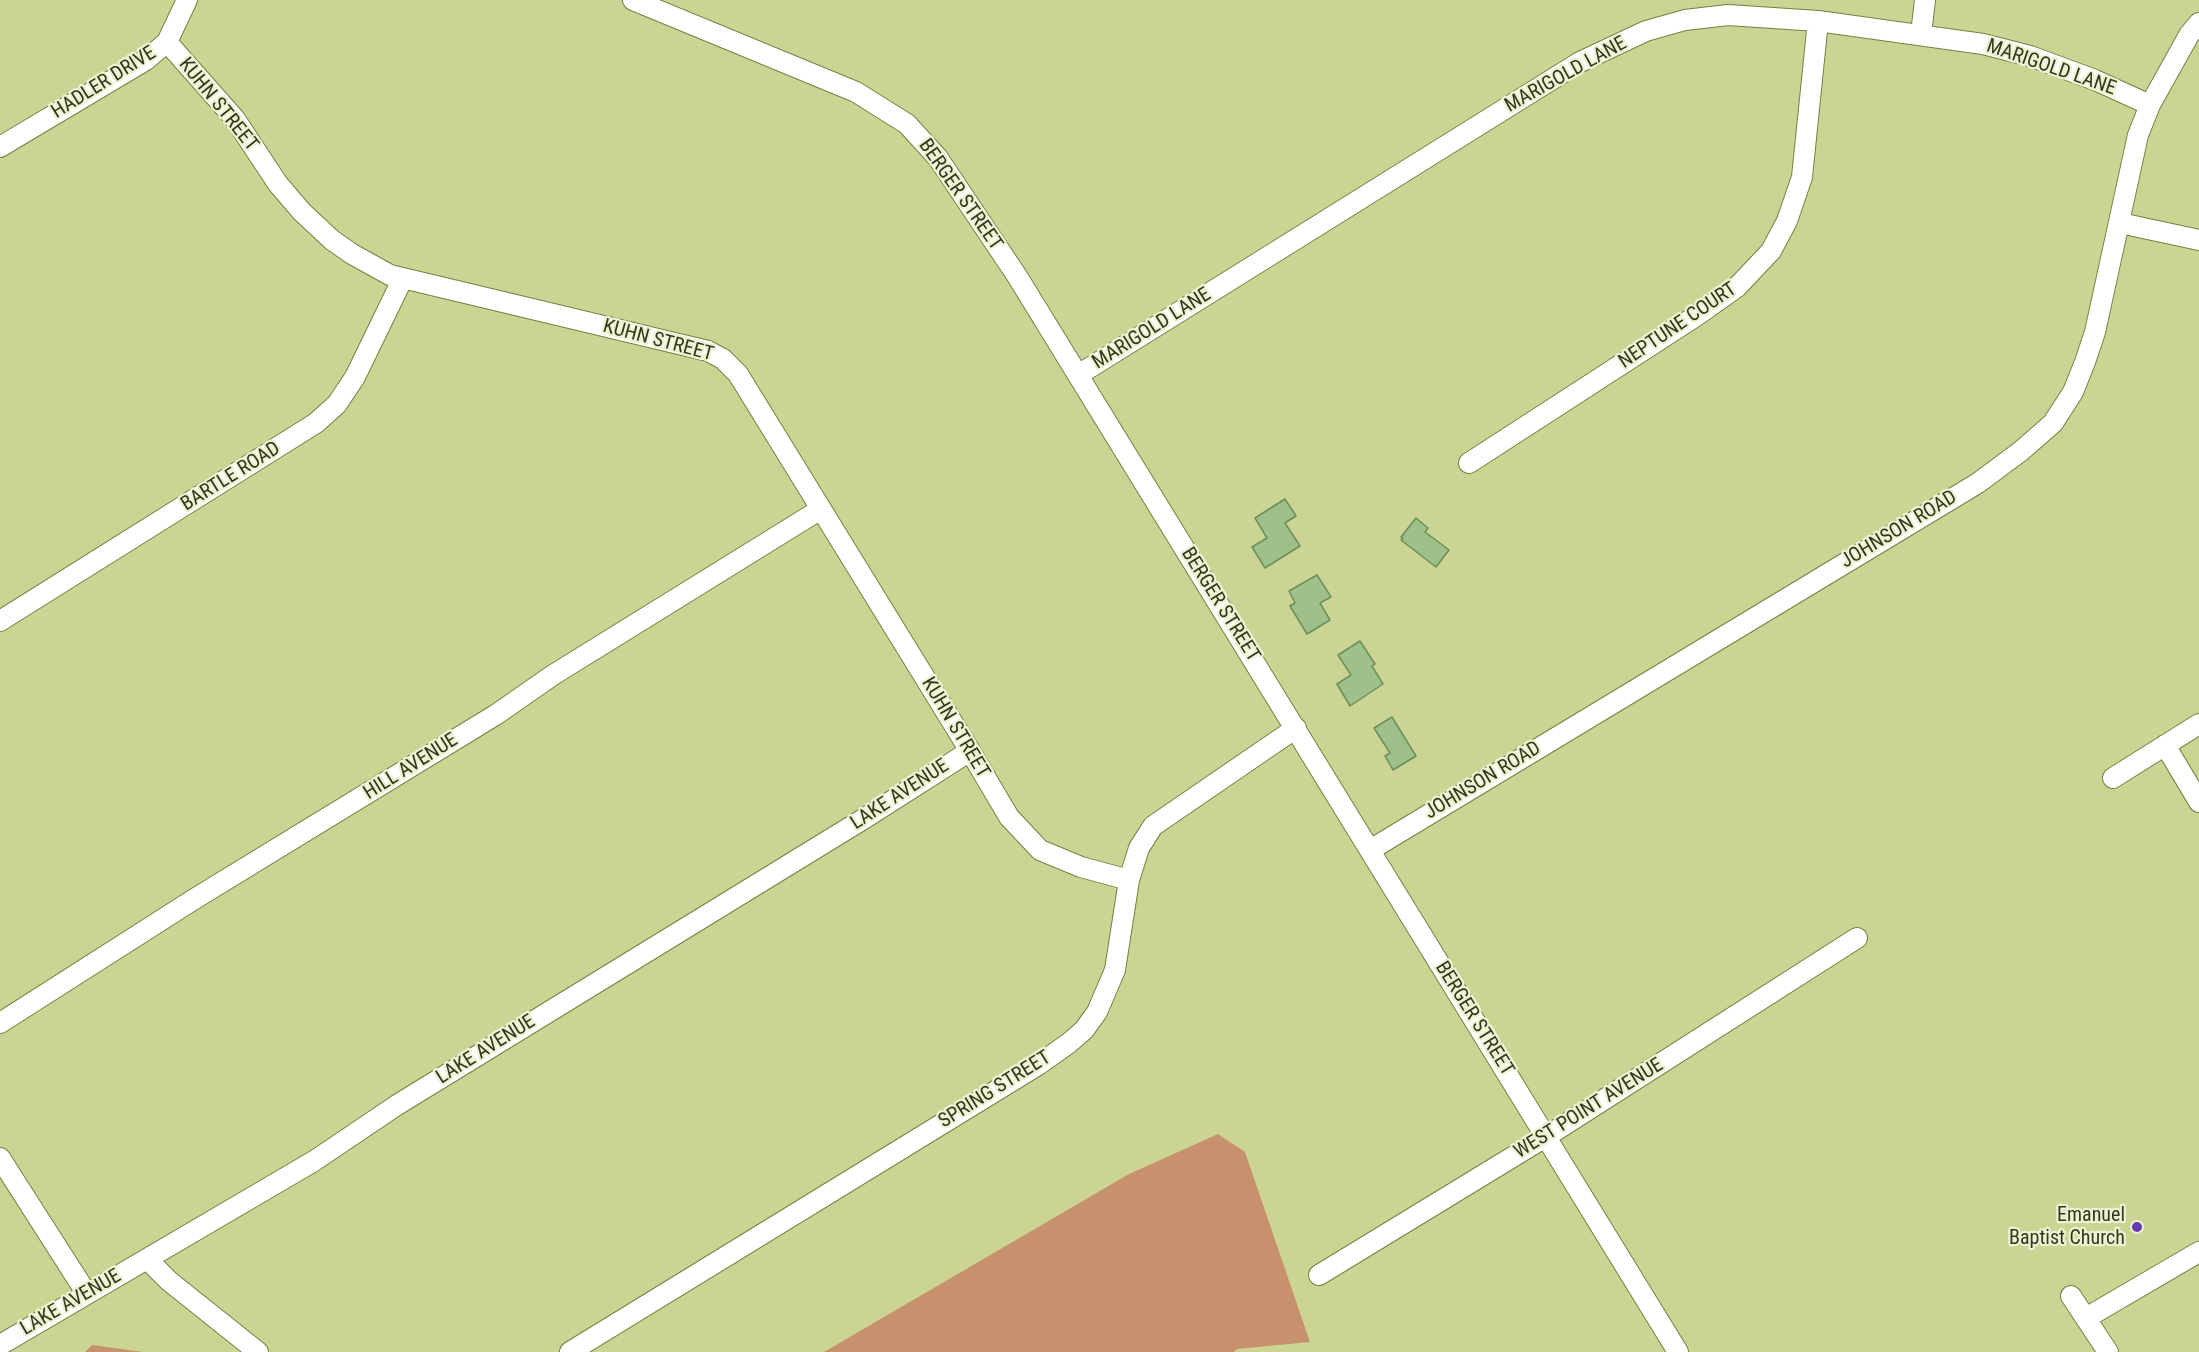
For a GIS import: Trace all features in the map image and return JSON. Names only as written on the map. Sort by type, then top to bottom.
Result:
[{"type":"street","name":"HADLER DRIVE","points":[[0,147],[146,60],[167,42],[187,0]]},
{"type":"street","name":"BERGER STREET","points":[[633,0],[856,92],[907,123],[938,158],[1017,276],[1678,1352]]},
{"type":"street","points":[[1920,34],[1925,0]]},
{"type":"street","name":"MARIGOLD LANE","points":[[1078,375],[1590,58],[1646,31],[1685,20],[1728,15],[1818,21],[1983,44],[2030,56],[2095,80],[2150,105]]},
{"type":"street","name":"NEPTUNE COURT","points":[[1469,463],[1713,304],[1737,287],[1771,251],[1787,221],[1802,177],[1818,21]]},
{"type":"street","name":"JOHNSON ROAD","points":[[1370,850],[1978,483],[2021,451],[2053,423],[2073,392],[2095,332],[2138,135],[2150,105],[2189,35],[2199,23]]},
{"type":"street","name":"KUHN STREET","points":[[167,42],[235,119],[278,184],[302,212],[332,240],[352,254],[390,275],[708,351],[723,359],[738,374],[1009,817],[1040,850],[1081,867],[1129,880]]},
{"type":"street","points":[[2120,223],[2199,240]]},
{"type":"street","name":"BARTLE ROAD","points":[[0,621],[316,423],[337,404],[355,377],[403,278]]},
{"type":"street","name":"HILL AVENUE","points":[[0,1023],[196,898],[497,714],[554,675],[820,509]]},
{"type":"street","points":[[2113,778],[2199,724]]},
{"type":"street","name":"SPRING STREET","points":[[570,1352],[1038,1065],[1068,1044],[1084,1030],[1097,1012],[1115,970],[1129,880],[1139,848],[1153,826],[1296,728]]},
{"type":"street","points":[[2165,745],[2199,802]]},
{"type":"street","name":"LAKE AVENUE","points":[[0,1345],[314,1161],[397,1105],[866,818],[970,751]]},
{"type":"street","name":"WEST POINT AVENUE","points":[[1318,1275],[1547,1136],[1857,938]]},
{"type":"street","points":[[0,1158],[87,1294]]},
{"type":"street","points":[[2086,1318],[2199,1252]]},
{"type":"street","points":[[147,1259],[169,1281],[258,1352]]},
{"type":"street","points":[[2071,1296],[2108,1352]]},
{"type":"shaded area","points":[[1218,1134],[1245,1152],[1310,1342],[1237,1349],[1234,1352],[824,1352],[1129,1174]]},
{"type":"shaded area","points":[[92,1345],[143,1352],[85,1352]]},
{"type":"building","points":[[1285,499],[1296,516],[1285,523],[1300,546],[1265,568],[1252,547],[1267,538],[1255,518]]},
{"type":"building","points":[[1416,518],[1428,528],[1425,532],[1449,550],[1436,567],[1401,540]]},
{"type":"building","points":[[1317,575],[1331,597],[1320,603],[1330,620],[1307,634],[1290,606],[1295,603],[1289,591]]},
{"type":"building","points":[[1360,641],[1375,664],[1372,666],[1383,684],[1350,706],[1337,684],[1351,675],[1338,655]]},
{"type":"building","points":[[1392,717],[1416,756],[1393,770],[1385,756],[1390,753],[1374,728]]},
{"type":"place","name":"Emanuel Baptist Church","points":[[2137,1227]]}]
